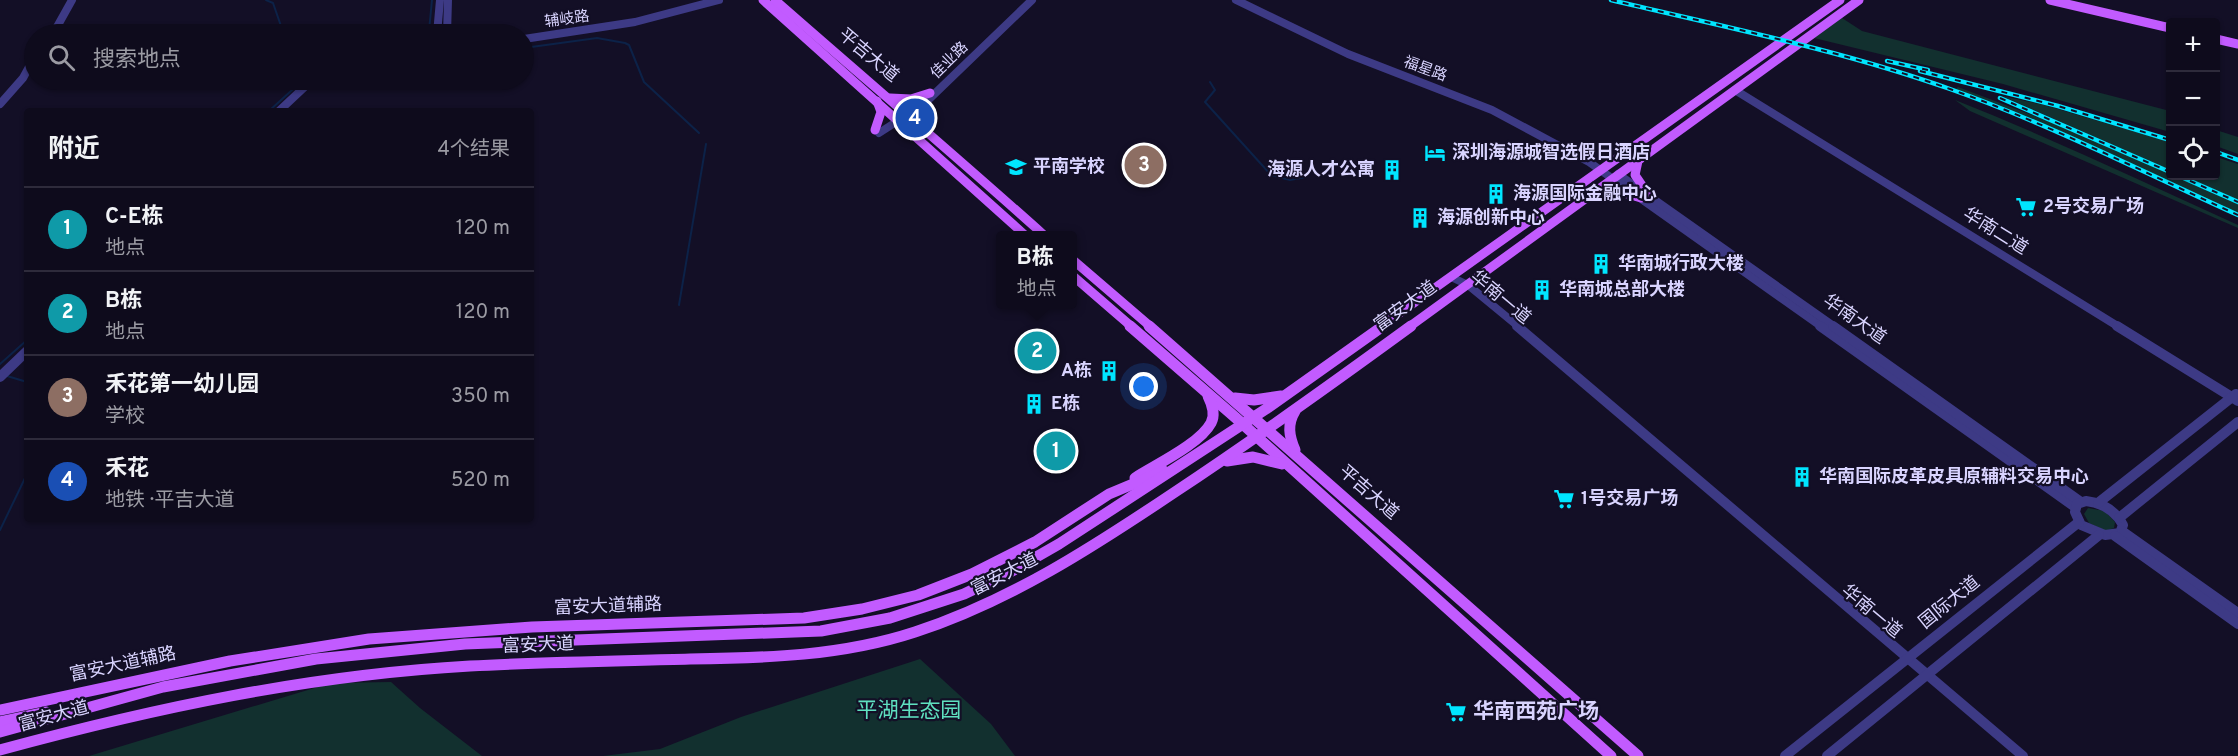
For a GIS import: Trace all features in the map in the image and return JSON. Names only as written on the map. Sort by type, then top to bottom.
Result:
[{"type":"main road","name":"平吉大道","points":[[775,0],[890,98],[1039,231]]},
{"type":"main road","name":"富安大道","points":[[0,732],[163,687],[306,661],[403,649],[476,644],[845,628],[890,618],[957,597],[986,585],[1035,559],[1255,417],[1840,0]]},
{"type":"main road","name":"富安大道","points":[[0,750],[175,706],[337,679],[467,666],[792,656],[873,644],[956,618],[1017,591],[1084,553],[1269,429],[1859,0]]},
{"type":"main road","points":[[2050,0],[2166,27]]},
{"type":"main road","points":[[2073,0],[2166,22]]},
{"type":"main road","name":"平吉大道","points":[[763,1],[1020,231]]},
{"type":"main road","points":[[2220,34],[2238,39]]},
{"type":"main road","points":[[2220,40],[2238,44]]},
{"type":"main road","points":[[867,92],[877,87]]},
{"type":"main road","points":[[890,98],[911,99],[930,93]]},
{"type":"main road","points":[[876,100],[881,112],[877,132]]},
{"type":"main road","points":[[924,104],[922,120],[929,133]]},
{"type":"main road","points":[[925,147],[938,142]]},
{"type":"main road","points":[[1641,142],[1654,149]]},
{"type":"main road","points":[[1638,160],[1634,168],[1635,177],[1645,196]]},
{"type":"main road","points":[[1589,196],[1617,191],[1645,196]]},
{"type":"main road","points":[[1553,205],[1566,213]]},
{"type":"main road","points":[[1473,262],[1488,270]]},
{"type":"main road","name":"平吉大道","points":[[1077,263],[1269,429],[1638,756]]},
{"type":"main road","name":"平吉大道","points":[[1077,280],[1257,437],[1611,756]]},
{"type":"main road","points":[[1431,292],[1446,301]]},
{"type":"main road","points":[[1110,494],[1207,429],[1212,419],[1213,408],[1202,389]]},
{"type":"main road","points":[[1230,395],[1254,400],[1276,398],[1290,393]]},
{"type":"main road","points":[[1297,409],[1290,421],[1289,432],[1298,455]]},
{"type":"main road","points":[[1216,465],[1234,459],[1253,457],[1280,462],[1295,471]]},
{"type":"main road","name":"富安大道辅路","points":[[0,710],[225,662],[334,643],[432,632],[812,617],[851,612],[898,601],[966,578],[1043,537],[1110,494],[1189,460]]},
{"type":"main road","points":[[658,624],[744,634]]},
{"type":"main road","points":[[0,722],[163,687]]},
{"type":"street","points":[[53,24],[66,0]]},
{"type":"street","points":[[59,24],[72,0]]},
{"type":"street","points":[[438,24],[440,0]]},
{"type":"street","points":[[447,24],[448,0]]},
{"type":"street","points":[[534,36],[614,24],[709,0]]},
{"type":"street","name":"辅岐路","points":[[534,36],[635,22],[719,0]]},
{"type":"street","name":"佳业路","points":[[908,114],[1026,0]]},
{"type":"street","name":"佳业路","points":[[877,132],[924,104],[1032,0]]},
{"type":"street","name":"福星路","points":[[1236,0],[1348,54],[1492,110],[1604,168]]},
{"type":"street","name":"福星路","points":[[1244,0],[1353,53],[1494,107],[1542,131],[1604,168]]},
{"type":"street","points":[[0,104],[24,76]]},
{"type":"street","points":[[0,110],[24,83]]},
{"type":"street","name":"华南二道","points":[[1737,89],[2236,397]]},
{"type":"street","points":[[282,108],[301,90]]},
{"type":"street","name":"华南大道","points":[[1604,168],[2078,504]]},
{"type":"street","name":"华南一道","points":[[1451,278],[1466,286],[1906,660],[2023,756]]},
{"type":"street","points":[[0,376],[24,354]]},
{"type":"street","points":[[2098,503],[2236,397]]},
{"type":"street","points":[[2118,533],[2119,518],[2238,422]]},
{"type":"street","points":[[2098,535],[2079,522],[2074,512],[2078,504],[2098,503],[2111,510],[2119,518]]},
{"type":"street","name":"国际大道","points":[[1785,756],[2079,522]]},
{"type":"street","points":[[2118,533],[2238,624]]},
{"type":"street","points":[[1827,756],[2098,535],[2118,533],[2238,613]]},
{"type":"street","name":"华南一道","points":[[1925,676],[2015,756]]},
{"type":"green space","points":[[1842,18],[1862,31],[2166,110],[2166,131],[2003,84],[1814,38]]},
{"type":"green space","points":[[1958,87],[2080,133],[2166,172],[2166,180],[2185,180],[2238,204],[2238,214],[2034,121],[1956,89]]},
{"type":"green space","points":[[2002,96],[2044,105],[2166,141],[2166,168]]},
{"type":"green space","points":[[1955,100],[2097,161],[2238,225],[2238,228],[1970,111]]},
{"type":"green space","points":[[2220,131],[2238,137],[2238,154],[2220,147]]},
{"type":"green space","points":[[2220,158],[2238,164],[2238,200],[2192,180],[2220,180]]},
{"type":"green space","points":[[2088,508],[2105,511],[2115,522],[2114,528],[2106,531],[2089,523],[2084,514]]},
{"type":"green space","name":"平湖生态园","points":[[920,659],[991,724],[1015,756],[603,756],[660,749],[741,717]]},
{"type":"green space","points":[[391,682],[420,708],[482,756],[89,756],[331,683]]},
{"type":"waterway","points":[[266,0],[273,3],[280,24]]},
{"type":"waterway","points":[[430,24],[432,0]]},
{"type":"waterway","points":[[534,47],[597,38],[629,45],[644,82],[699,133]]},
{"type":"waterway","points":[[1210,82],[1215,90],[1205,102],[1271,175],[1290,180],[1306,177]]},
{"type":"waterway","points":[[272,108],[292,90]]},
{"type":"waterway","points":[[679,305],[706,144]]},
{"type":"waterway","points":[[0,364],[24,343]]},
{"type":"waterway","points":[[7,376],[24,381]]},
{"type":"waterway","points":[[0,530],[24,480]]},
{"type":"railway","points":[[1611,0],[1867,62],[1950,89],[2060,133],[2238,215]]},
{"type":"railway","points":[[1887,61],[1928,70]]},
{"type":"railway","points":[[1920,71],[2058,106],[2166,139]]},
{"type":"railway","points":[[2000,98],[2166,170]]},
{"type":"railway","points":[[2220,153],[2238,160]]},
{"type":"railway","points":[[2188,180],[2238,202]]},
{"type":"place","name":"禾花","points":[[915,118]]},
{"type":"place","name":"深圳海源城智选假日酒店","points":[[1435,153]]},
{"type":"place","name":"禾花第一幼儿园","points":[[1144,165]]},
{"type":"place","name":"平南学校","points":[[1016,167]]},
{"type":"place","name":"海源人才公寓","points":[[1392,170]]},
{"type":"place","name":"海源国际金融中心","points":[[1496,194]]},
{"type":"place","name":"2号交易广场","points":[[2026,207]]},
{"type":"place","name":"海源创新中心","points":[[1420,218]]},
{"type":"place","name":"华南城行政大楼","points":[[1601,264]]},
{"type":"place","name":"华南城总部大楼","points":[[1542,290]]},
{"type":"place","name":"B栋","points":[[1037,351]]},
{"type":"place","name":"A栋","points":[[1109,371]]},
{"type":"place","name":"E栋","points":[[1034,404]]},
{"type":"place","name":"C-E栋","points":[[1056,451]]},
{"type":"place","name":"华南国际皮革皮具原辅料交易中心","points":[[1802,477]]},
{"type":"place","name":"1号交易广场","points":[[1564,499]]},
{"type":"place","name":"华南西苑广场","points":[[1456,712]]}]
